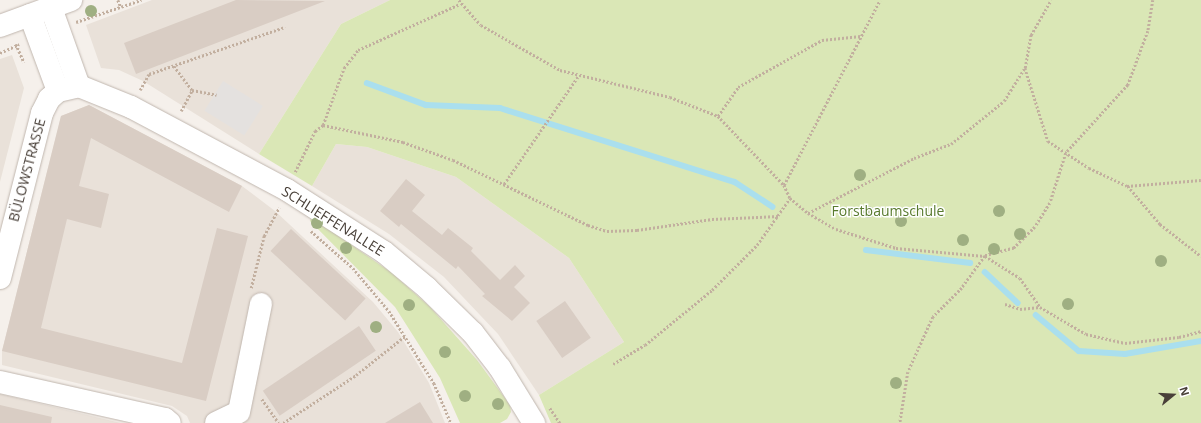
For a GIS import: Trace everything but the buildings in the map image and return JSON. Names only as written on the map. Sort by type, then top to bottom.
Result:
[{"type":"street","points":[[0,26],[71,0]]},
{"type":"street","points":[[51,8],[68,88]]},
{"type":"street","points":[[30,16],[68,88]]},
{"type":"street","name":"SCHLIEFFENALLEE","points":[[68,88],[104,94],[171,128],[284,202],[384,252],[427,288],[486,348],[534,423]]},
{"type":"street","name":"BÜLOWSTRASSE","points":[[0,278],[5,238],[42,113],[49,99],[68,88]]},
{"type":"street","points":[[216,423],[239,412],[261,304]]},
{"type":"street","points":[[7,384],[165,419],[170,423]]},
{"type":"path","points":[[118,0],[121,7]]},
{"type":"path","points":[[458,0],[460,4],[482,25],[519,48],[560,70],[670,97],[718,116],[784,184],[790,198],[808,214],[836,229],[896,248],[985,256],[1014,248],[1035,227],[1050,203],[1066,153],[1128,85],[1148,30],[1152,0]]},
{"type":"path","points":[[784,184],[880,0]]},
{"type":"path","points":[[808,214],[914,158],[950,144],[1004,101],[1025,68],[1031,35],[1051,0]]},
{"type":"path","points":[[284,202],[315,131],[323,125],[344,68],[358,50],[460,4]]},
{"type":"path","points":[[144,83],[149,74],[284,27]]},
{"type":"path","points":[[718,116],[738,87],[822,40],[862,36]]},
{"type":"path","points":[[174,66],[192,90],[217,95]]},
{"type":"path","points":[[1025,68],[1048,141],[1066,153],[1127,186],[1160,224],[1201,256]]},
{"type":"path","points":[[504,184],[542,124],[579,75]]},
{"type":"path","points":[[171,128],[192,90]]},
{"type":"path","points":[[323,125],[403,142],[453,160],[588,225],[607,231],[637,230],[712,219],[779,216]]},
{"type":"path","points":[[1127,186],[1201,180]]},
{"type":"path","points":[[613,364],[645,345],[712,290],[746,258],[779,216],[790,198]]},
{"type":"path","points":[[309,230],[353,268],[405,336],[434,383],[451,423]]},
{"type":"path","points":[[985,256],[1020,278],[1040,307],[1086,334],[1125,343],[1179,337],[1201,331]]},
{"type":"path","points":[[900,423],[908,372],[933,317],[962,288],[985,256]]},
{"type":"path","points":[[1005,304],[1020,309],[1040,307]]},
{"type":"path","points":[[283,423],[356,375],[405,336]]},
{"type":"path","points":[[244,391],[259,394],[279,423]]},
{"type":"path","points":[[546,402],[560,423]]},
{"type":"shaded area","points":[[152,0],[390,0],[341,24],[259,154],[143,81],[119,70],[101,68],[86,25]]},
{"type":"shaded area","points":[[12,55],[24,88],[0,182],[0,59]]},
{"type":"shaded area","points":[[223,81],[263,106],[244,136],[204,111]]},
{"type":"shaded area","points":[[89,105],[242,186],[275,211],[373,302],[398,332],[429,383],[445,423],[190,423],[187,416],[172,406],[2,365],[2,351],[61,116]]},
{"type":"shaded area","points":[[336,144],[367,147],[456,177],[569,258],[624,342],[539,395],[498,334],[444,277],[389,234],[312,186]]},
{"type":"shaded area","points":[[0,394],[121,423],[0,423]]},
{"type":"green space","name":"Forstbaumschule","points":[[390,0],[1201,0],[1201,423],[551,423],[539,395],[624,342],[569,258],[456,177],[367,147],[336,144],[312,186],[259,154],[341,24]]},
{"type":"green space","points":[[311,217],[392,273],[430,307],[477,360],[510,405],[511,412],[507,419],[500,423],[460,423],[440,378],[395,307],[310,221]]},
{"type":"waterway","points":[[367,83],[426,105],[500,108],[735,182],[773,207]]},
{"type":"waterway","points":[[866,250],[970,263]]},
{"type":"waterway","points":[[985,272],[1018,303]]},
{"type":"waterway","points":[[1036,315],[1079,351],[1125,354],[1201,341]]}]
